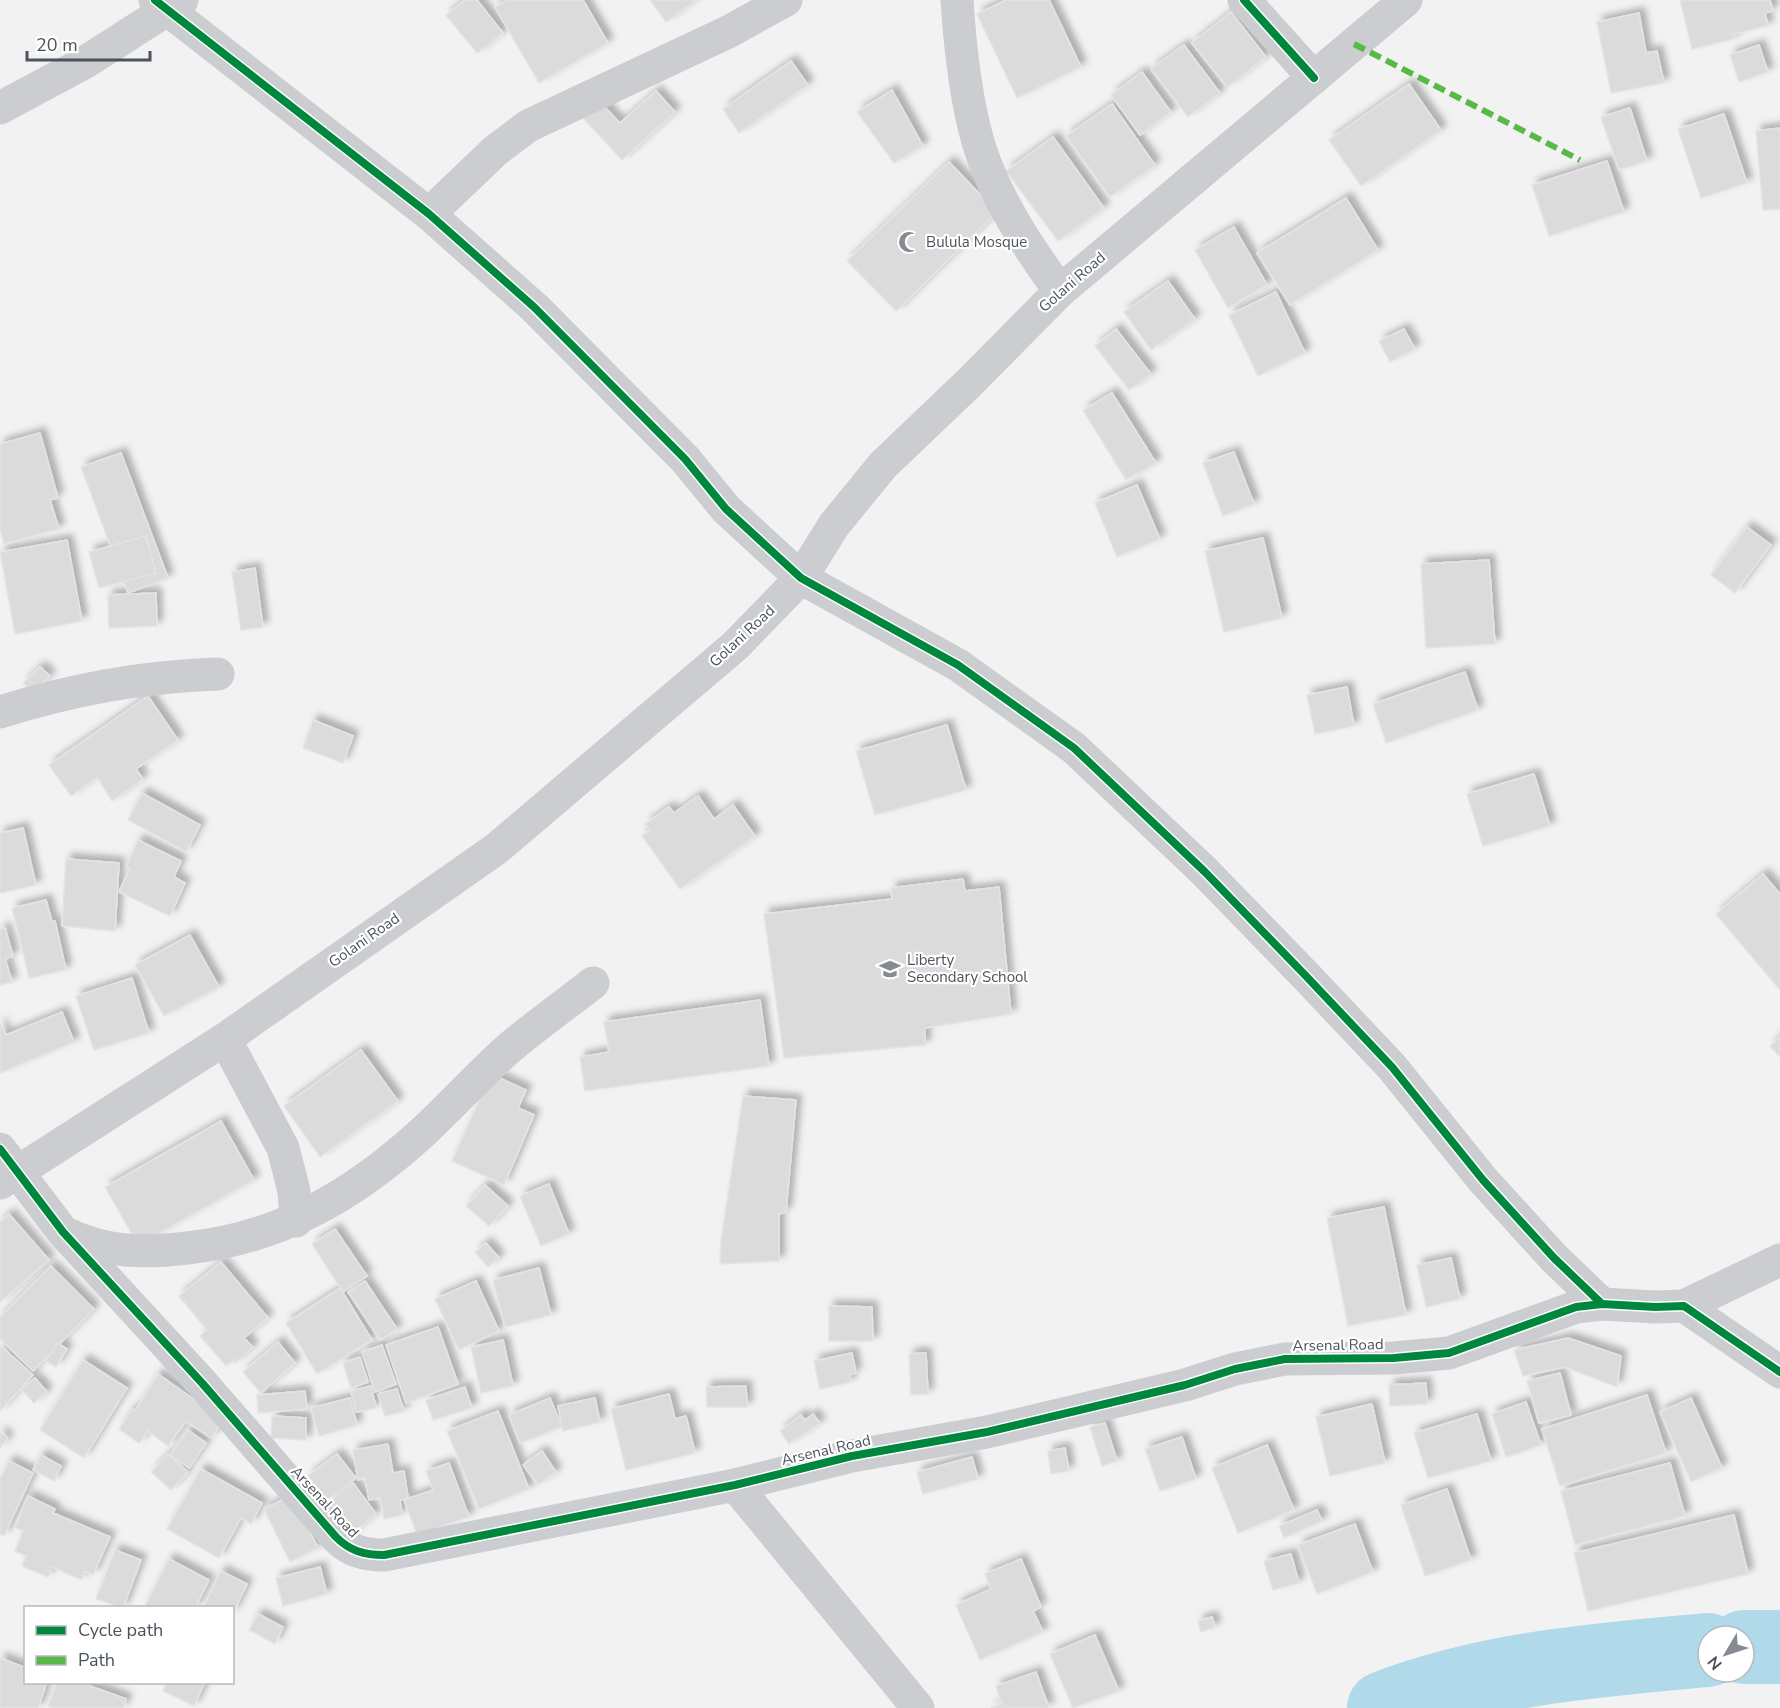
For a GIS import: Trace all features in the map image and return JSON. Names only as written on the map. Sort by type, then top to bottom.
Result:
[{"type":"street","points":[[429,214],[495,151],[528,126],[728,32],[786,0]]},
{"type":"street","points":[[957,0],[966,82],[978,142],[997,190],[1034,256],[1059,291]]},
{"type":"street","points":[[1244,0],[1314,78]]},
{"type":"street","name":"Golani Road","points":[[6,1168],[225,1039],[496,849],[735,646],[801,579],[834,525],[883,465],[969,383],[1059,291],[1406,0]]},
{"type":"street","points":[[0,108],[84,63],[168,3],[429,214],[534,307],[685,459],[726,509],[801,579],[958,665],[1074,748],[1204,871],[1392,1067],[1483,1180],[1554,1258],[1602,1304]]},
{"type":"street","points":[[0,712],[86,688],[130,680],[218,674]]},
{"type":"street","points":[[63,1232],[102,1247],[148,1253],[229,1242],[296,1221],[356,1185],[421,1134],[507,1050],[594,983]]},
{"type":"street","points":[[225,1039],[283,1148],[294,1191],[296,1221]]},
{"type":"street","name":"Arsenal Road","points":[[6,1168],[202,1383],[336,1537],[352,1550],[384,1555],[735,1485],[852,1456],[987,1432],[1185,1385],[1235,1369],[1285,1359],[1394,1358],[1449,1353],[1576,1307],[1602,1304],[1684,1306]]},
{"type":"street","points":[[1780,1260],[1684,1306],[1780,1372]]},
{"type":"street","points":[[735,1485],[918,1708]]},
{"type":"building","points":[[465,0],[477,0],[503,33],[477,53],[446,15]]},
{"type":"building","points":[[508,0],[583,0],[608,43],[539,83],[495,7]]},
{"type":"building","points":[[650,0],[696,0],[666,22]]},
{"type":"building","points":[[1006,0],[1049,0],[1081,67],[1017,98],[977,14]]},
{"type":"building","points":[[1680,0],[1770,0],[1773,11],[1765,13],[1768,26],[1733,34],[1734,39],[1692,49]]},
{"type":"building","points":[[1231,12],[1266,57],[1227,87],[1192,43]]},
{"type":"building","points":[[1639,13],[1646,53],[1657,51],[1664,83],[1611,93],[1597,22]]},
{"type":"building","points":[[1184,45],[1220,93],[1188,117],[1151,69]]},
{"type":"building","points":[[1759,45],[1768,72],[1739,82],[1730,55]]},
{"type":"building","points":[[791,61],[808,85],[739,133],[723,109]]},
{"type":"building","points":[[1142,72],[1171,112],[1140,135],[1111,95]]},
{"type":"building","points":[[1409,84],[1441,130],[1361,186],[1329,140]]},
{"type":"building","points":[[892,90],[923,146],[894,163],[857,112]]},
{"type":"building","points":[[656,91],[675,112],[622,160],[583,118],[600,102],[620,123]]},
{"type":"building","points":[[1112,104],[1155,165],[1110,197],[1066,136]]},
{"type":"building","points":[[1630,108],[1647,161],[1619,170],[1601,117]]},
{"type":"building","points":[[1724,114],[1747,183],[1701,198],[1678,129]]},
{"type":"building","points":[[1780,128],[1780,209],[1763,210],[1756,131]]},
{"type":"building","points":[[1053,137],[1104,208],[1058,241],[1006,171]]},
{"type":"building","points":[[1607,161],[1624,212],[1549,236],[1532,185]]},
{"type":"building","points":[[949,162],[997,212],[896,311],[847,261]]},
{"type":"building","points":[[1346,198],[1378,250],[1290,305],[1257,253]]},
{"type":"building","points":[[1234,227],[1267,285],[1228,308],[1195,250]]},
{"type":"building","points":[[1168,281],[1195,319],[1151,350],[1124,312]]},
{"type":"building","points":[[1276,292],[1305,353],[1258,376],[1229,315]]},
{"type":"building","points":[[1116,329],[1151,374],[1129,390],[1095,346]]},
{"type":"building","points":[[1404,329],[1415,349],[1390,362],[1379,341]]},
{"type":"building","points":[[1112,393],[1156,463],[1126,480],[1083,410]]},
{"type":"building","points":[[40,433],[58,498],[50,500],[59,529],[4,544],[0,529],[0,444]]},
{"type":"building","points":[[1234,452],[1254,504],[1223,516],[1203,463]]},
{"type":"building","points":[[121,453],[168,578],[128,593],[81,467]]},
{"type":"building","points":[[1137,485],[1160,539],[1117,557],[1095,503]]},
{"type":"building","points":[[1747,527],[1771,545],[1735,593],[1711,575]]},
{"type":"building","points":[[146,536],[156,573],[99,588],[89,552]]},
{"type":"building","points":[[1263,538],[1282,618],[1224,632],[1205,551]]},
{"type":"building","points":[[67,540],[82,621],[15,634],[0,552]]},
{"type":"building","points":[[1489,560],[1495,644],[1426,648],[1421,564]]},
{"type":"building","points":[[255,568],[263,627],[241,630],[232,572]]},
{"type":"building","points":[[156,593],[157,626],[109,628],[108,595]]},
{"type":"building","points":[[40,667],[50,676],[33,693],[23,683]]},
{"type":"building","points":[[1465,672],[1478,710],[1386,743],[1373,704]]},
{"type":"building","points":[[1347,687],[1354,726],[1315,734],[1307,695]]},
{"type":"building","points":[[148,696],[178,740],[136,769],[143,779],[112,801],[97,777],[71,796],[49,765]]},
{"type":"building","points":[[313,720],[353,736],[343,763],[303,748]]},
{"type":"building","points":[[947,725],[966,790],[875,815],[856,751]]},
{"type":"building","points":[[1534,774],[1550,826],[1483,846],[1467,794]]},
{"type":"building","points":[[142,793],[200,825],[186,852],[128,820]]},
{"type":"building","points":[[698,796],[714,819],[733,805],[755,836],[680,889],[642,836],[651,830],[645,824],[669,807],[674,813]]},
{"type":"building","points":[[23,828],[36,885],[0,893],[0,833]]},
{"type":"building","points":[[138,840],[181,861],[174,877],[185,883],[170,916],[119,892],[130,868],[126,867]]},
{"type":"building","points":[[66,859],[119,863],[115,931],[62,926]]},
{"type":"building","points":[[1763,874],[1780,894],[1780,990],[1716,914]]},
{"type":"building","points":[[963,879],[965,891],[999,887],[1011,1014],[925,1028],[925,1045],[784,1058],[764,914],[892,899],[891,888]]},
{"type":"building","points":[[46,900],[52,922],[55,921],[66,970],[29,978],[12,908]]},
{"type":"building","points":[[5,928],[13,956],[5,959],[12,982],[0,985],[0,929]]},
{"type":"building","points":[[190,935],[219,987],[164,1016],[135,965]]},
{"type":"building","points":[[132,978],[149,1033],[94,1050],[76,996]]},
{"type":"building","points":[[760,1000],[769,1066],[585,1091],[580,1057],[609,1052],[604,1022]]},
{"type":"building","points":[[62,1012],[74,1042],[0,1073],[0,1022],[6,1035]]},
{"type":"building","points":[[1780,1037],[1780,1057],[1770,1046]]},
{"type":"building","points":[[361,1050],[398,1101],[320,1157],[284,1106]]},
{"type":"building","points":[[491,1074],[526,1090],[518,1108],[534,1115],[504,1185],[452,1161]]},
{"type":"building","points":[[743,1096],[796,1100],[786,1212],[779,1214],[779,1261],[720,1264],[721,1241]]},
{"type":"building","points":[[221,1121],[254,1180],[138,1245],[105,1187]]},
{"type":"building","points":[[549,1184],[569,1234],[541,1246],[520,1196]]},
{"type":"building","points":[[485,1185],[508,1206],[489,1226],[466,1206]]},
{"type":"building","points":[[1384,1207],[1406,1315],[1348,1326],[1327,1218]]},
{"type":"building","points":[[9,1214],[49,1260],[0,1302],[0,1222]]},
{"type":"building","points":[[335,1229],[367,1276],[343,1292],[312,1244]]},
{"type":"building","points":[[486,1243],[499,1258],[488,1267],[475,1252]]},
{"type":"building","points":[[1451,1258],[1460,1299],[1426,1307],[1417,1265]]},
{"type":"building","points":[[221,1262],[268,1318],[244,1338],[253,1347],[235,1363],[233,1360],[226,1366],[200,1336],[207,1330],[179,1296]]},
{"type":"building","points":[[51,1266],[94,1309],[33,1371],[0,1339],[0,1317]]},
{"type":"building","points":[[539,1268],[551,1315],[505,1327],[493,1280]]},
{"type":"building","points":[[365,1281],[397,1329],[380,1340],[348,1292]]},
{"type":"building","points":[[476,1281],[499,1331],[459,1350],[435,1299]]},
{"type":"building","points":[[340,1288],[372,1340],[317,1374],[286,1323]]},
{"type":"building","points":[[829,1306],[872,1307],[873,1341],[829,1341]]},
{"type":"building","points":[[438,1327],[458,1384],[406,1403],[386,1345]]},
{"type":"building","points":[[1568,1338],[1621,1356],[1617,1387],[1565,1367],[1523,1376],[1514,1350]]},
{"type":"building","points":[[503,1340],[513,1386],[481,1393],[471,1347]]},
{"type":"building","points":[[278,1342],[295,1363],[261,1393],[243,1372]]},
{"type":"building","points":[[57,1343],[67,1349],[56,1367],[46,1361]]},
{"type":"building","points":[[0,1345],[33,1375],[0,1411]]},
{"type":"building","points":[[382,1345],[396,1384],[375,1392],[362,1352]]},
{"type":"building","points":[[852,1353],[856,1373],[849,1375],[851,1382],[820,1389],[814,1361]]},
{"type":"building","points":[[926,1353],[928,1394],[911,1395],[909,1354]]},
{"type":"building","points":[[360,1357],[368,1382],[351,1388],[343,1363]]},
{"type":"building","points":[[83,1360],[127,1388],[84,1458],[40,1430]]},
{"type":"building","points":[[1560,1373],[1571,1415],[1539,1423],[1527,1381]]},
{"type":"building","points":[[158,1374],[223,1420],[211,1438],[186,1421],[168,1446],[148,1431],[139,1443],[119,1429],[132,1409],[135,1411]]},
{"type":"building","points":[[35,1378],[47,1392],[34,1403],[21,1389]]},
{"type":"building","points":[[1426,1383],[1427,1404],[1390,1406],[1389,1385]]},
{"type":"building","points":[[371,1386],[376,1408],[356,1412],[351,1391]]},
{"type":"building","points":[[746,1386],[747,1407],[707,1407],[706,1387]]},
{"type":"building","points":[[465,1387],[472,1408],[433,1420],[426,1400]]},
{"type":"building","points":[[397,1389],[404,1411],[385,1416],[378,1394]]},
{"type":"building","points":[[305,1391],[307,1409],[258,1413],[257,1395]]},
{"type":"building","points":[[669,1394],[675,1419],[686,1416],[695,1453],[626,1470],[611,1409]]},
{"type":"building","points":[[1647,1395],[1666,1453],[1560,1486],[1542,1429]]},
{"type":"building","points":[[350,1398],[357,1425],[319,1436],[311,1408]]},
{"type":"building","points":[[550,1398],[562,1427],[520,1443],[509,1415]]},
{"type":"building","points":[[595,1398],[600,1422],[563,1431],[558,1406]]},
{"type":"building","points":[[1691,1398],[1722,1468],[1691,1482],[1660,1412]]},
{"type":"building","points":[[1526,1402],[1541,1445],[1506,1457],[1492,1414]]},
{"type":"building","points":[[1372,1404],[1385,1463],[1330,1476],[1316,1417]]},
{"type":"building","points":[[498,1411],[529,1489],[479,1509],[447,1431]]},
{"type":"building","points":[[813,1414],[820,1423],[789,1444],[780,1431],[801,1415],[805,1420]]},
{"type":"building","points":[[1477,1414],[1491,1461],[1428,1478],[1414,1433]]},
{"type":"building","points":[[272,1416],[306,1418],[306,1440],[271,1438]]},
{"type":"building","points":[[1105,1423],[1117,1461],[1102,1466],[1090,1427]]},
{"type":"building","points":[[188,1430],[206,1443],[189,1468],[170,1455]]},
{"type":"building","points":[[0,1432],[8,1438],[0,1448]]},
{"type":"building","points":[[1182,1437],[1196,1479],[1160,1491],[1145,1449]]},
{"type":"building","points":[[388,1444],[393,1473],[404,1471],[408,1498],[400,1500],[402,1515],[384,1519],[380,1498],[369,1500],[365,1478],[358,1480],[353,1450]]},
{"type":"building","points":[[1267,1445],[1294,1510],[1238,1533],[1212,1468]]},
{"type":"building","points":[[1065,1448],[1069,1471],[1051,1474],[1048,1451]]},
{"type":"building","points":[[542,1451],[556,1472],[538,1485],[523,1465]]},
{"type":"building","points":[[168,1454],[188,1472],[171,1490],[151,1472]]},
{"type":"building","points":[[337,1454],[356,1478],[327,1500],[308,1476]]},
{"type":"building","points":[[41,1455],[61,1466],[54,1481],[33,1470]]},
{"type":"building","points":[[972,1457],[978,1479],[923,1494],[917,1472]]},
{"type":"building","points":[[9,1461],[33,1473],[4,1536],[0,1534],[0,1479]]},
{"type":"building","points":[[449,1463],[469,1517],[417,1535],[404,1500],[433,1490],[426,1471]]},
{"type":"building","points":[[1670,1463],[1685,1516],[1575,1545],[1561,1491]]},
{"type":"building","points":[[201,1469],[262,1503],[251,1524],[241,1518],[219,1558],[167,1529]]},
{"type":"building","points":[[353,1483],[376,1514],[353,1533],[329,1502]]},
{"type":"building","points":[[1447,1489],[1471,1560],[1425,1576],[1401,1505]]},
{"type":"building","points":[[292,1495],[318,1548],[290,1562],[264,1509]]},
{"type":"building","points":[[28,1496],[55,1509],[53,1513],[110,1537],[93,1575],[85,1571],[82,1580],[52,1567],[48,1577],[22,1566],[26,1556],[15,1551],[23,1531],[15,1527]]},
{"type":"building","points":[[1317,1510],[1322,1521],[1284,1538],[1279,1526]]},
{"type":"building","points":[[1734,1515],[1748,1574],[1588,1611],[1574,1553]]},
{"type":"building","points":[[1355,1524],[1373,1572],[1317,1594],[1298,1545]]},
{"type":"building","points":[[115,1550],[141,1560],[124,1606],[96,1599]]},
{"type":"building","points":[[1291,1554],[1299,1583],[1273,1590],[1264,1561]]},
{"type":"building","points":[[169,1559],[209,1580],[196,1606],[145,1606]]},
{"type":"building","points":[[1021,1559],[1041,1607],[1033,1611],[1043,1632],[980,1660],[956,1605],[991,1589],[985,1574]]},
{"type":"building","points":[[320,1567],[327,1594],[283,1606],[276,1578]]},
{"type":"building","points":[[221,1571],[247,1584],[234,1611],[234,1606],[204,1606]]},
{"type":"building","points":[[258,1614],[283,1627],[275,1644],[249,1630]]},
{"type":"building","points":[[1212,1617],[1215,1627],[1201,1632],[1198,1621]]},
{"type":"building","points":[[1095,1635],[1119,1691],[1073,1708],[1050,1654]]},
{"type":"building","points":[[0,1658],[24,1667],[24,1684],[46,1684],[38,1708],[0,1708]]},
{"type":"building","points":[[1036,1672],[1049,1708],[990,1708],[1002,1704],[996,1686]]},
{"type":"building","points":[[56,1684],[85,1684],[126,1699],[123,1708],[54,1708],[48,1706]]},
{"type":"building","points":[[166,1684],[204,1684],[194,1706],[163,1691]]},
{"type":"waterway","points":[[1756,1647],[1780,1647]]},
{"type":"waterway","points":[[1384,1708],[1423,1694],[1503,1675],[1585,1662],[1696,1651]]},
{"type":"marked path","points":[[1354,44],[1580,160]]},
{"type":"cycle path","points":[[155,0],[429,214],[534,307],[685,459],[726,509],[801,578],[958,665],[1074,748],[1204,871],[1305,975],[1392,1067],[1483,1180],[1554,1258],[1602,1304]]},
{"type":"cycle path","points":[[1244,0],[1314,78]]},
{"type":"cycle path","points":[[0,1149],[63,1232],[202,1383],[336,1537],[352,1549],[370,1554],[384,1555],[735,1485],[852,1456],[987,1432],[1185,1385],[1235,1369],[1285,1359],[1394,1358],[1449,1353],[1576,1307],[1602,1304],[1684,1306],[1780,1372]]},
{"type":"place","name":"Bulula Mosque","points":[[909,242]]},
{"type":"place","name":"Liberty Secondary School","points":[[890,969]]}]
